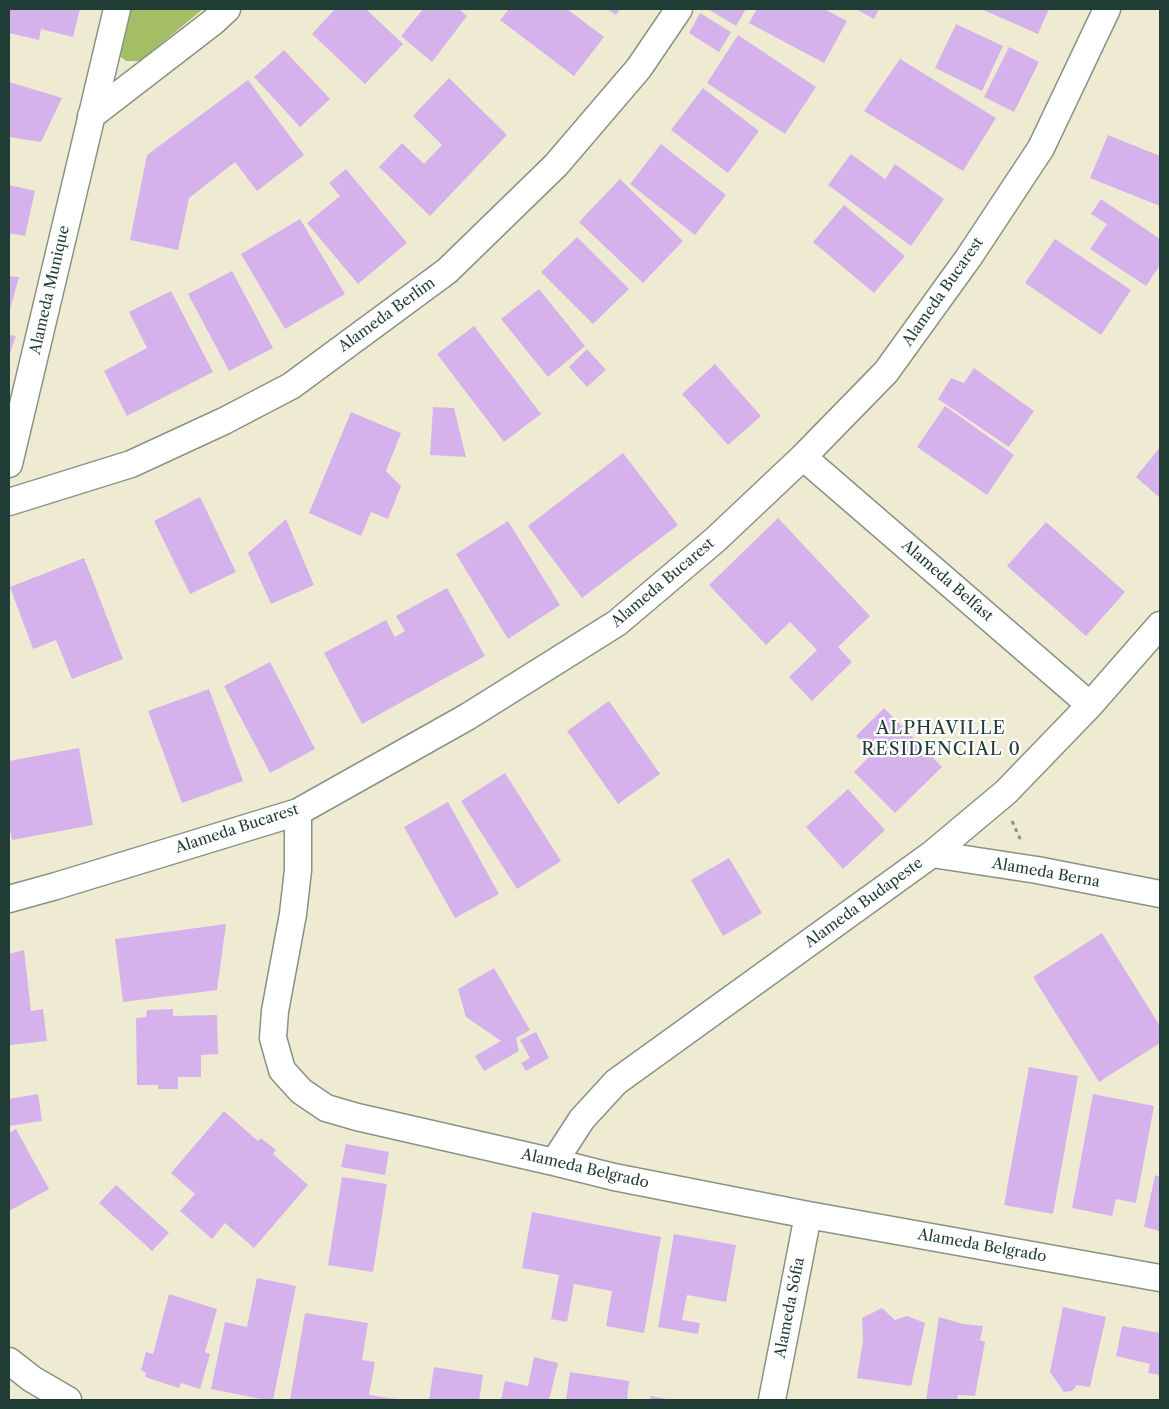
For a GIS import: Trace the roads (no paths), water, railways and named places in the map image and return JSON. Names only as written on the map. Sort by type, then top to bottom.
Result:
[{"type":"street","name":"Alameda Munique","points":[[9,464],[117,9]]},
{"type":"street","points":[[91,116],[213,22],[227,9]]},
{"type":"street","name":"Alameda Berlim","points":[[9,502],[131,464],[224,421],[291,386],[447,271],[556,165],[639,68],[679,9]]},
{"type":"street","name":"Alameda Bucarest","points":[[9,899],[298,812],[467,717],[617,622],[715,540],[803,457],[886,372],[969,257],[1041,148],[1107,9]]},
{"type":"street","name":"Alameda Belfast","points":[[803,457],[1090,705]]},
{"type":"street","name":"Alameda Budapeste","points":[[554,1162],[582,1120],[616,1082],[932,854],[1006,792],[1090,705],[1160,625]]},
{"type":"street","name":"Alameda Belgrado","points":[[298,812],[298,870],[294,914],[275,1011],[273,1038],[282,1070],[301,1092],[326,1108],[357,1117],[614,1177],[808,1215],[1160,1278]]},
{"type":"street","name":"Alameda Berna","points":[[932,854],[1038,870],[1160,894]]},
{"type":"street","name":"Alameda Sófia","points":[[772,1400],[808,1215]]},
{"type":"street","points":[[9,1361],[32,1380],[68,1400]]},
{"type":"district","name":"ALPHAVILLE RESIDENCIAL 0","points":[[941,740]]}]
